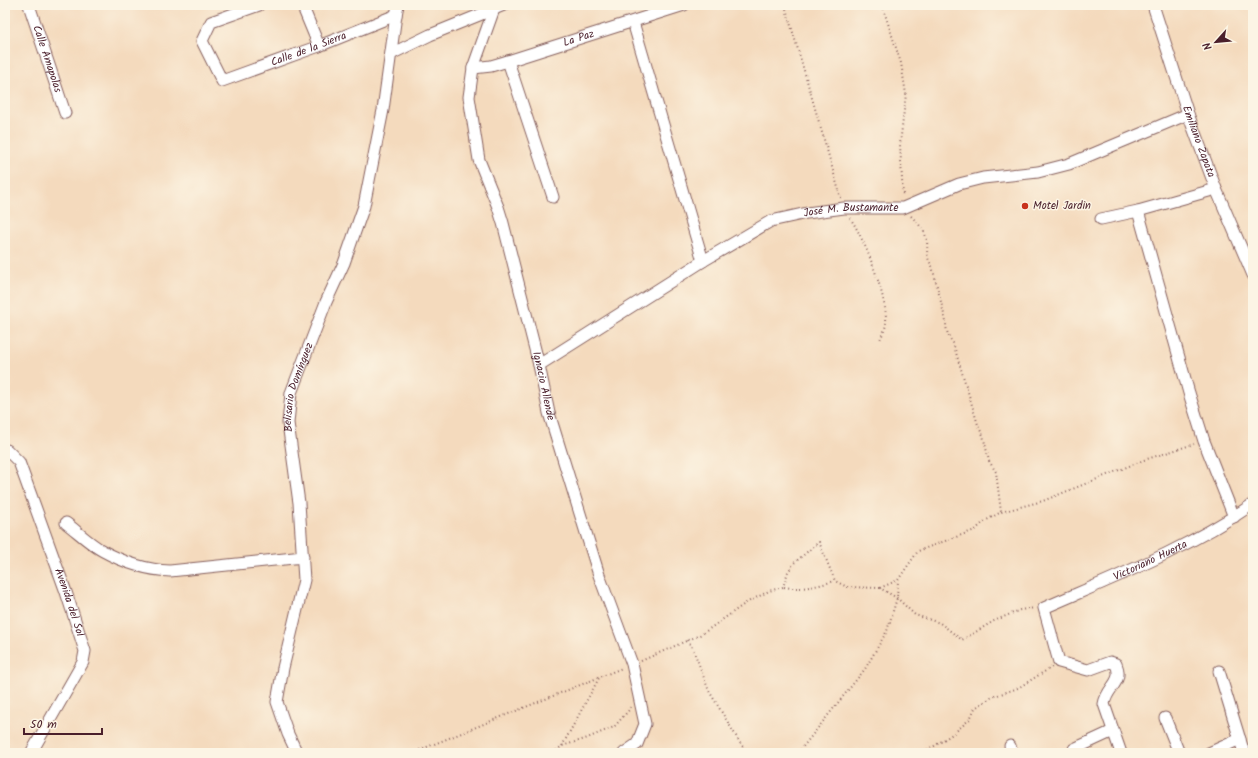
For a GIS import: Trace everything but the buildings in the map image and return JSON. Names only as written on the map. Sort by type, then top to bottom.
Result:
[{"type":"street","name":"Calle Amapolas","points":[[29,5],[65,112]]},
{"type":"street","name":"Calle de la Sierra","points":[[259,5],[211,22],[202,41],[222,81],[319,46],[397,10]]},
{"type":"street","points":[[302,5],[319,46]]},
{"type":"street","points":[[391,54],[430,35],[504,5]]},
{"type":"street","name":"La Paz","points":[[473,68],[491,66],[508,61],[684,5]]},
{"type":"street","name":"Emiliano Zapata","points":[[1153,5],[1188,114],[1216,189],[1253,275]]},
{"type":"street","name":"Ignacio Allende","points":[[494,9],[473,68],[470,81],[469,97],[478,160],[498,207],[539,365],[549,413],[599,575],[632,664],[645,724],[637,744],[624,753]]},
{"type":"street","name":"Belisario Domínguez","points":[[296,753],[277,702],[283,668],[304,580],[299,503],[288,423],[291,393],[326,302],[344,263],[364,206],[384,110],[397,10]]},
{"type":"street","points":[[633,22],[703,261]]},
{"type":"street","points":[[508,61],[552,197]]},
{"type":"street","name":"José M. Bustamante","points":[[539,365],[703,261],[771,222],[807,213],[844,208],[903,208],[959,184],[983,178],[1038,172],[1069,164],[1188,114]]},
{"type":"street","points":[[1101,219],[1138,211],[1216,189]]},
{"type":"street","points":[[1138,211],[1189,393],[1204,440],[1234,517]]},
{"type":"street","name":"Avenida del Sol","points":[[5,450],[7,450],[19,462],[66,592],[85,651],[83,662],[31,753]]},
{"type":"street","name":"Victoriano Huerta","points":[[1044,608],[1141,566],[1234,517],[1253,504]]},
{"type":"street","points":[[66,523],[102,550],[132,564],[156,570],[170,571],[302,557]]},
{"type":"street","points":[[1044,608],[1059,662],[1088,670],[1110,662],[1116,664],[1120,672],[1118,679],[1106,696],[1104,704],[1121,753]]},
{"type":"street","points":[[1219,671],[1244,753]]},
{"type":"street","points":[[1166,718],[1179,753]]},
{"type":"street","points":[[1074,749],[1113,731]]},
{"type":"street","points":[[1210,753],[1240,739]]},
{"type":"path","points":[[785,5],[844,208],[854,223],[871,259],[884,299],[886,323],[880,340]]},
{"type":"path","points":[[882,5],[901,63],[906,94],[900,144],[903,208],[921,226],[927,240],[928,259],[932,266],[948,336],[953,343],[979,428],[988,451],[989,461],[996,472],[1001,512]]},
{"type":"path","points":[[798,753],[865,669],[887,631],[897,598],[898,580],[918,551],[975,530],[985,521],[1001,512],[1043,501],[1144,460],[1204,440]]},
{"type":"path","points":[[783,587],[788,572],[794,563],[819,542],[835,581],[847,587],[880,588],[898,580]]},
{"type":"path","points":[[412,753],[702,634],[746,603],[769,591],[783,587],[798,589],[814,587],[835,581]]},
{"type":"path","points":[[880,588],[897,598],[915,615],[940,622],[962,640],[994,621],[1020,610],[1044,608]]},
{"type":"path","points":[[687,640],[693,649],[709,691],[742,746],[752,753]]},
{"type":"path","points":[[924,753],[954,734],[970,719],[975,708],[992,697],[1018,688],[1059,662]]},
{"type":"path","points":[[562,746],[600,677]]},
{"type":"path","points":[[553,753],[562,746],[585,739],[614,727],[629,710],[637,687]]},
{"type":"place","name":"Motel Jardin","points":[[1025,206]]}]
